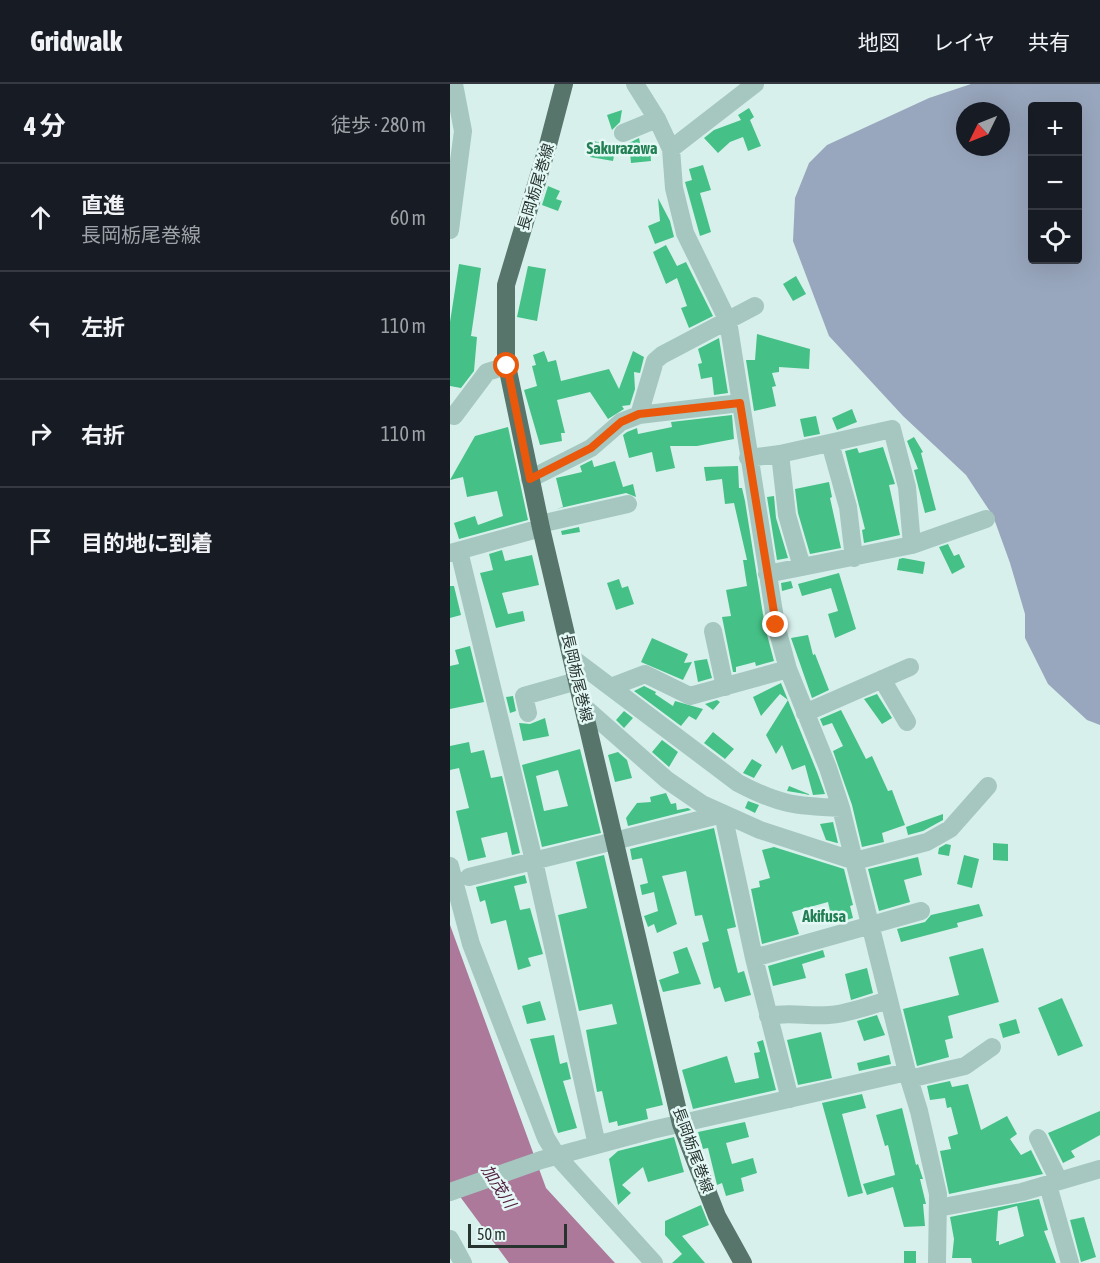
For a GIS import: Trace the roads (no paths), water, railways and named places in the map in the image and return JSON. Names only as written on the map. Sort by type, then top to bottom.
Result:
[{"type":"main road","name":"長岡栃尾巻線","points":[[564,84],[548,146],[506,285],[507,366],[540,526],[681,1124],[717,1216],[743,1263]]},
{"type":"street","points":[[450,230],[462,131],[454,84]]},
{"type":"street","points":[[635,84],[657,119],[671,149],[674,188],[685,232],[728,321],[776,625],[788,669],[828,768],[855,861],[938,1194],[937,1263]]},
{"type":"street","points":[[671,149],[734,91],[755,84]]},
{"type":"street","points":[[623,133],[657,119]]},
{"type":"street","points":[[639,414],[655,361],[662,355],[755,306]]},
{"type":"street","points":[[454,416],[487,372],[507,366]]},
{"type":"street","points":[[530,479],[591,448],[621,422],[639,414],[740,403]]},
{"type":"street","points":[[748,458],[780,454],[892,429],[907,487],[912,544]]},
{"type":"street","points":[[830,443],[848,507],[854,558]]},
{"type":"street","points":[[780,454],[787,515],[802,567]]},
{"type":"street","points":[[597,1145],[534,861],[455,552],[540,526],[628,504]]},
{"type":"street","points":[[767,574],[854,558],[912,544],[986,519]]},
{"type":"street","points":[[713,631],[725,687]]},
{"type":"street","points":[[572,658],[738,783],[762,796],[791,806],[841,808]]},
{"type":"street","points":[[805,713],[910,667]]},
{"type":"street","points":[[611,687],[645,674],[690,696],[788,669]]},
{"type":"street","points":[[882,679],[908,722]]},
{"type":"street","points":[[528,713],[524,696],[577,681]]},
{"type":"street","points":[[584,706],[667,780],[702,804],[760,830],[855,861],[927,842],[950,829],[988,786]]},
{"type":"street","points":[[469,877],[723,814]]},
{"type":"street","points":[[723,814],[754,958],[790,1100]]},
{"type":"street","points":[[450,866],[471,944],[546,1138],[549,1158],[654,1263]]},
{"type":"street","points":[[754,958],[871,927],[921,911]]},
{"type":"street","points":[[768,1016],[788,1011],[808,1016],[832,1015],[889,1000]]},
{"type":"street","points":[[450,1192],[549,1158],[681,1124],[908,1075],[965,1066],[992,1047]]},
{"type":"street","points":[[1038,1138],[1054,1183],[1070,1263]]},
{"type":"street","points":[[938,1208],[1054,1183],[1100,1169]]},
{"type":"street","points":[[450,1239],[462,1263]]},
{"type":"water","name":"加茂川","points":[[450,925],[546,1188],[615,1263],[509,1263],[450,1183]]},
{"type":"district","name":"Sakurazawa","points":[[622,148]]},
{"type":"district","name":"Akifusa","points":[[824,916]]}]
